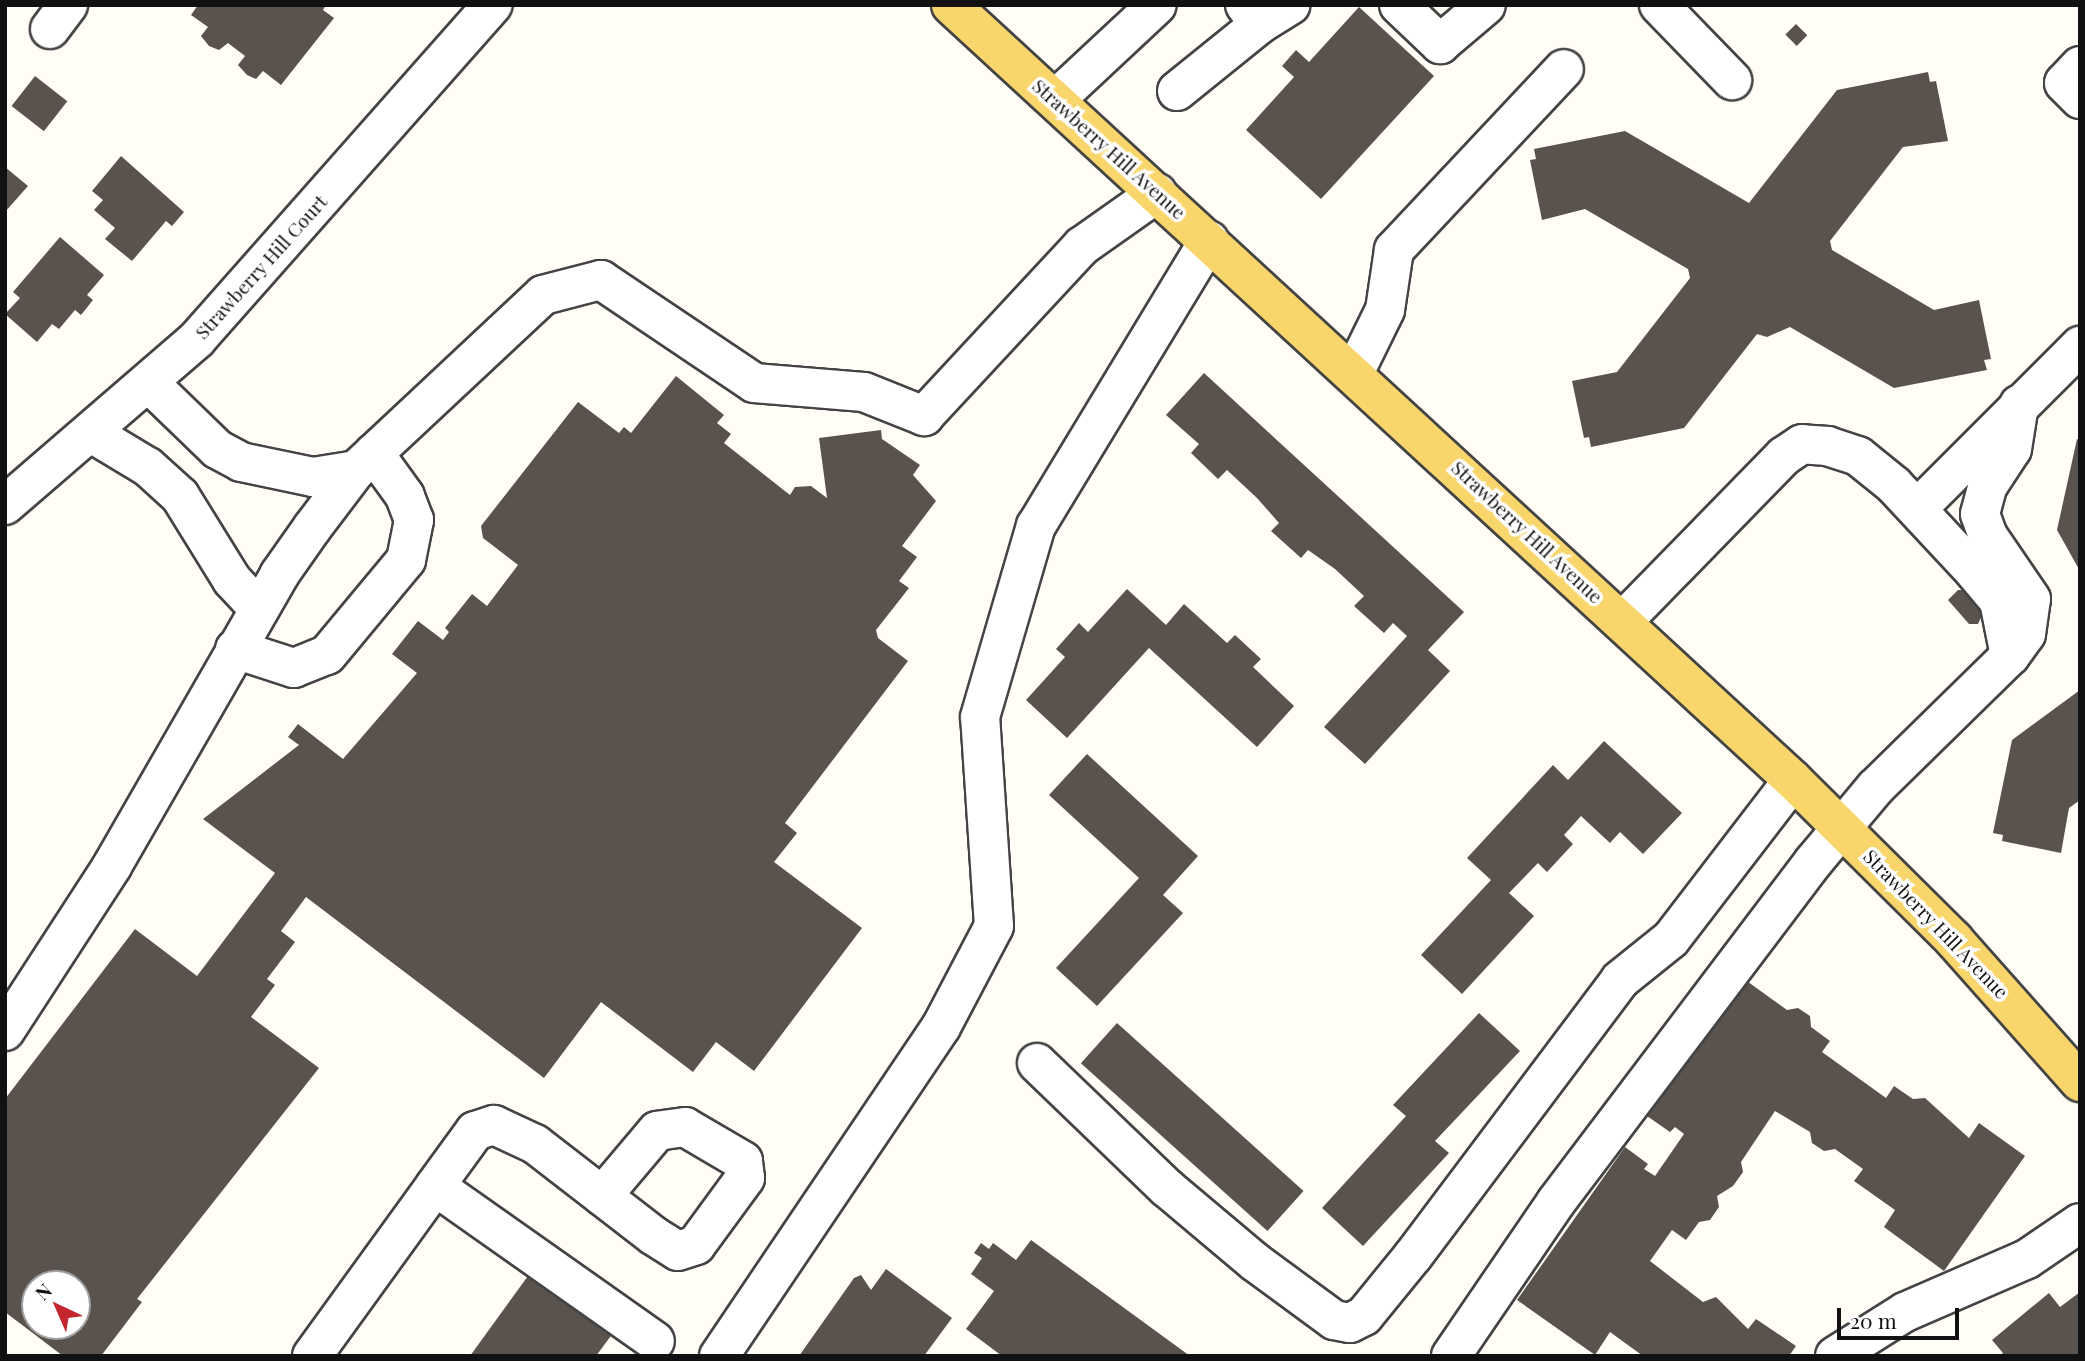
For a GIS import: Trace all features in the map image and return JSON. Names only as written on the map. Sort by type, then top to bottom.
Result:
[{"type":"main road","name":"Strawberry Hill Avenue","points":[[951,5],[1623,620],[1793,780],[1972,960],[2080,1082]]},
{"type":"street","name":"Strawberry Hill Court","points":[[5,505],[150,384],[259,272],[492,5]]},
{"type":"street","points":[[1055,100],[1157,5]]},
{"type":"street","points":[[1399,5],[1440,44],[1486,5]]},
{"type":"street","points":[[1659,5],[1732,80]]},
{"type":"street","points":[[1177,91],[1265,12]]},
{"type":"street","points":[[2080,66],[2064,83],[2080,99]]},
{"type":"street","points":[[1354,373],[1385,310],[1394,250],[1564,69]]},
{"type":"street","points":[[5,1031],[112,866],[258,609],[365,461],[543,295],[601,280],[754,383],[864,392],[925,416],[1074,254],[1157,193]]},
{"type":"street","points":[[719,1356],[941,1027],[993,926],[980,717],[1036,526],[1209,240]]},
{"type":"street","points":[[1917,509],[2080,345]]},
{"type":"street","points":[[150,384],[217,449],[241,463],[313,477],[365,461]]},
{"type":"street","points":[[1451,1356],[1556,1202],[1843,828],[2010,656],[2026,634],[2031,599],[1988,536],[1980,514],[1987,487],[2012,449],[2019,405]]},
{"type":"street","points":[[93,434],[148,467],[180,496],[232,580],[258,609]]},
{"type":"street","points":[[1623,620],[1747,491],[1802,444],[1858,456],[1917,509],[1999,601],[2010,656]]},
{"type":"street","points":[[235,649],[294,668],[327,655],[405,560],[414,520],[405,496],[365,461]]},
{"type":"street","points":[[1037,1063],[1167,1188],[1255,1262],[1334,1320],[1350,1323],[1364,1316],[1413,1256],[1620,980],[1671,939],[1793,780]]},
{"type":"street","points":[[312,1356],[475,1131],[494,1125],[535,1144],[602,1196]]},
{"type":"street","points":[[435,1185],[657,1351]]},
{"type":"street","points":[[1835,1356],[1905,1312],[2027,1259],[2080,1223]]},
{"type":"building","points":[[198,5],[326,5],[323,10],[334,18],[281,85],[263,71],[256,79],[247,75],[238,65],[245,56],[228,43],[219,50],[209,46],[201,36],[208,27],[191,15]]},
{"type":"building","points":[[1359,7],[1434,76],[1321,199],[1246,130],[1294,77],[1282,66],[1296,50],[1309,62]]},
{"type":"building","points":[[1796,24],[1807,35],[1797,46],[1785,35]]},
{"type":"building","points":[[1928,72],[1930,82],[1936,81],[1948,141],[1903,147],[1830,241],[1832,250],[1934,310],[1979,300],[1991,359],[1984,360],[1987,370],[1894,388],[1790,327],[1767,337],[1757,334],[1684,428],[1591,447],[1589,437],[1584,438],[1572,381],[1617,372],[1690,278],[1688,269],[1585,209],[1542,220],[1530,160],[1536,159],[1534,149],[1625,131],[1749,203],[1837,90]]},
{"type":"building","points":[[35,76],[67,101],[44,131],[12,106]]},
{"type":"building","points":[[121,156],[184,212],[172,226],[166,221],[132,261],[105,239],[115,228],[94,210],[103,200],[92,191]]},
{"type":"building","points":[[5,167],[28,186],[5,212]]},
{"type":"building","points":[[60,237],[104,275],[87,295],[93,300],[81,315],[75,310],[59,329],[52,324],[37,342],[5,314],[20,298],[13,292]]},
{"type":"building","points":[[1204,373],[1464,612],[1428,650],[1450,671],[1365,764],[1324,727],[1407,636],[1393,623],[1384,633],[1354,606],[1364,596],[1335,569],[1308,550],[1301,558],[1271,531],[1279,523],[1257,498],[1227,470],[1218,479],[1191,453],[1199,444],[1166,415]]},
{"type":"building","points":[[676,376],[724,415],[717,423],[731,434],[724,443],[790,495],[795,487],[811,486],[827,498],[819,438],[881,430],[882,439],[920,465],[913,475],[936,501],[902,546],[917,557],[899,581],[909,588],[876,630],[878,638],[908,661],[785,823],[797,833],[774,862],[862,928],[754,1071],[716,1042],[693,1072],[601,1002],[544,1078],[306,897],[281,931],[295,942],[267,979],[275,985],[251,1017],[319,1068],[137,1299],[142,1302],[101,1356],[63,1356],[42,1340],[91,1340],[91,1270],[21,1270],[21,1324],[5,1312],[5,1099],[135,929],[197,976],[275,873],[203,819],[299,745],[288,737],[298,724],[343,759],[417,673],[392,654],[418,621],[443,640],[449,632],[445,628],[472,594],[487,606],[518,565],[483,538],[481,526],[578,402],[619,433],[624,427],[631,433]]},
{"type":"building","points":[[2077,439],[2080,440],[2080,571],[2057,530]]},
{"type":"building","points":[[1127,589],[1166,625],[1184,604],[1227,643],[1235,635],[1261,659],[1253,667],[1294,706],[1257,747],[1149,648],[1067,738],[1026,700],[1065,657],[1056,649],[1079,623],[1088,632]]},
{"type":"building","points":[[1958,590],[1967,590],[1985,609],[1978,624],[1969,624],[1948,600]]},
{"type":"building","points":[[2080,690],[2080,800],[2069,808],[2061,853],[2002,841],[2003,835],[1993,833],[2012,740]]},
{"type":"building","points":[[1604,741],[1682,813],[1643,854],[1620,832],[1610,843],[1581,816],[1564,835],[1573,844],[1547,872],[1538,863],[1509,893],[1534,916],[1462,994],[1421,955],[1491,880],[1467,858],[1553,765],[1568,780]]},
{"type":"building","points":[[1087,754],[1198,856],[1163,895],[1183,913],[1097,1006],[1056,968],[1139,878],[1049,795]]},
{"type":"building","points":[[1744,979],[1787,1010],[1798,1008],[1810,1016],[1811,1027],[1830,1041],[1822,1052],[1886,1098],[1894,1086],[1913,1099],[1925,1098],[1969,1138],[1979,1123],[2025,1156],[1944,1271],[1884,1227],[1895,1210],[1854,1181],[1863,1169],[1835,1149],[1824,1151],[1812,1143],[1810,1132],[1775,1111],[1741,1162],[1743,1172],[1733,1186],[1717,1196],[1719,1207],[1710,1220],[1699,1222],[1686,1240],[1672,1230],[1650,1261],[1703,1302],[1716,1297],[1748,1329],[1756,1319],[1796,1346],[1789,1356],[1643,1356],[1610,1332],[1595,1355],[1517,1300],[1625,1147],[1648,1164],[1644,1169],[1655,1176],[1684,1134],[1675,1127],[1670,1132],[1647,1116]]},
{"type":"building","points":[[1479,1013],[1520,1051],[1435,1141],[1449,1153],[1363,1246],[1322,1208],[1406,1116],[1393,1105]]},
{"type":"building","points":[[1117,1023],[1304,1191],[1267,1231],[1081,1063]]},
{"type":"building","points":[[1031,1240],[1190,1356],[1002,1356],[966,1329],[994,1291],[971,1274],[982,1258],[974,1253],[981,1243],[989,1249],[993,1243],[1016,1260]]},
{"type":"building","points":[[533,1269],[616,1329],[596,1356],[470,1356]]},
{"type":"building","points":[[886,1269],[952,1318],[924,1356],[799,1356],[854,1278],[861,1275],[871,1290]]},
{"type":"building","points":[[2080,1292],[2080,1356],[1999,1356],[2003,1353],[1992,1340],[2049,1293],[2060,1307]]}]
